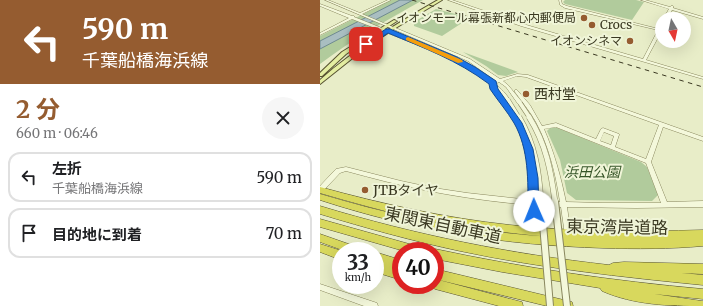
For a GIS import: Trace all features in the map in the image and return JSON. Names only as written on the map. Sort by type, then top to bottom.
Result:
[{"type":"highway","points":[[320,190],[396,211],[428,218],[520,231],[568,235],[649,236],[703,234]]},
{"type":"highway","name":"東京湾岸道路","points":[[320,197],[364,211],[458,232],[569,243],[664,244],[703,242]]},
{"type":"highway","name":"東関東自動車道","points":[[320,210],[426,239],[531,259],[599,270],[703,280]]},
{"type":"highway","name":"東関東自動車道","points":[[320,223],[392,243]]},
{"type":"highway","points":[[320,238],[332,242]]},
{"type":"highway","points":[[320,248],[332,252]]},
{"type":"highway","name":"東関東自動車道","points":[[444,256],[522,272],[587,282],[703,294]]},
{"type":"highway","points":[[599,270],[624,267],[703,269]]},
{"type":"highway","points":[[444,276],[567,306]]},
{"type":"highway","points":[[587,282],[627,294],[702,306]]},
{"type":"highway","points":[[444,286],[518,306]]},
{"type":"main road","points":[[320,83],[359,49],[388,28],[433,0]]},
{"type":"main road","points":[[320,74],[344,53],[382,29],[392,27],[440,0]]},
{"type":"street","points":[[320,4],[327,0],[380,22],[388,28],[454,58],[472,68],[493,83],[508,100],[527,131],[538,166],[550,306]]},
{"type":"street","points":[[361,15],[387,0]]},
{"type":"street","points":[[361,15],[390,0]]},
{"type":"street","points":[[449,0],[522,25],[703,78]]},
{"type":"street","points":[[560,0],[560,3],[566,6],[655,29]]},
{"type":"street","points":[[642,0],[703,17]]},
{"type":"street","points":[[647,0],[672,8]]},
{"type":"street","points":[[320,4],[382,29]]},
{"type":"street","points":[[669,12],[672,8]]},
{"type":"street","points":[[320,34],[353,17]]},
{"type":"street","points":[[392,27],[458,54],[475,63],[507,86],[538,131],[551,169],[567,306]]},
{"type":"street","points":[[644,61],[655,40]]},
{"type":"street","points":[[493,83],[517,75],[527,76],[703,139]]},
{"type":"street","points":[[500,81],[508,83],[517,92],[541,128],[555,165],[564,205],[568,235]]},
{"type":"street","points":[[493,83],[494,89],[518,123],[528,149],[533,173],[533,224],[520,231]]},
{"type":"street","points":[[662,124],[648,162],[665,205]]},
{"type":"street","points":[[541,128],[556,125],[648,162]]},
{"type":"street","points":[[597,142],[603,130],[617,135],[612,148]]},
{"type":"street","points":[[320,190],[338,172],[346,169],[407,185],[533,203],[621,206],[703,204]]},
{"type":"street","points":[[320,287],[374,306]]},
{"type":"green space","points":[[391,0],[423,0],[383,22],[320,64],[320,36]]},
{"type":"green space","points":[[565,0],[636,0],[644,2],[632,20],[565,4],[563,2]]},
{"type":"green space","points":[[436,9],[463,16],[468,19],[442,36],[414,26],[414,22]]},
{"type":"green space","points":[[463,52],[518,72],[506,76],[498,75]]},
{"type":"green space","name":"浜田公園","points":[[551,127],[558,128],[641,162],[647,167],[658,195],[652,201],[576,200],[567,193],[560,160],[547,131]]},
{"type":"shaded area","points":[[400,0],[413,0],[320,49],[320,41]]},
{"type":"railway","points":[[412,0],[703,87]]},
{"type":"slow traffic","points":[[408,39],[460,62]]},
{"type":"place","name":"イオンモール幕張新都心内郵便局","points":[[584,18]]},
{"type":"place","name":"Crocs","points":[[592,25]]},
{"type":"place","name":"イオンシネマ","points":[[630,41]]},
{"type":"place","name":"西村堂","points":[[526,94]]},
{"type":"place","name":"JTBタイヤ","points":[[365,190]]},
{"type":"route","points":[[366,44],[388,30],[454,58],[472,68],[493,83],[494,89],[518,123],[528,149],[533,178],[534,211]]}]
